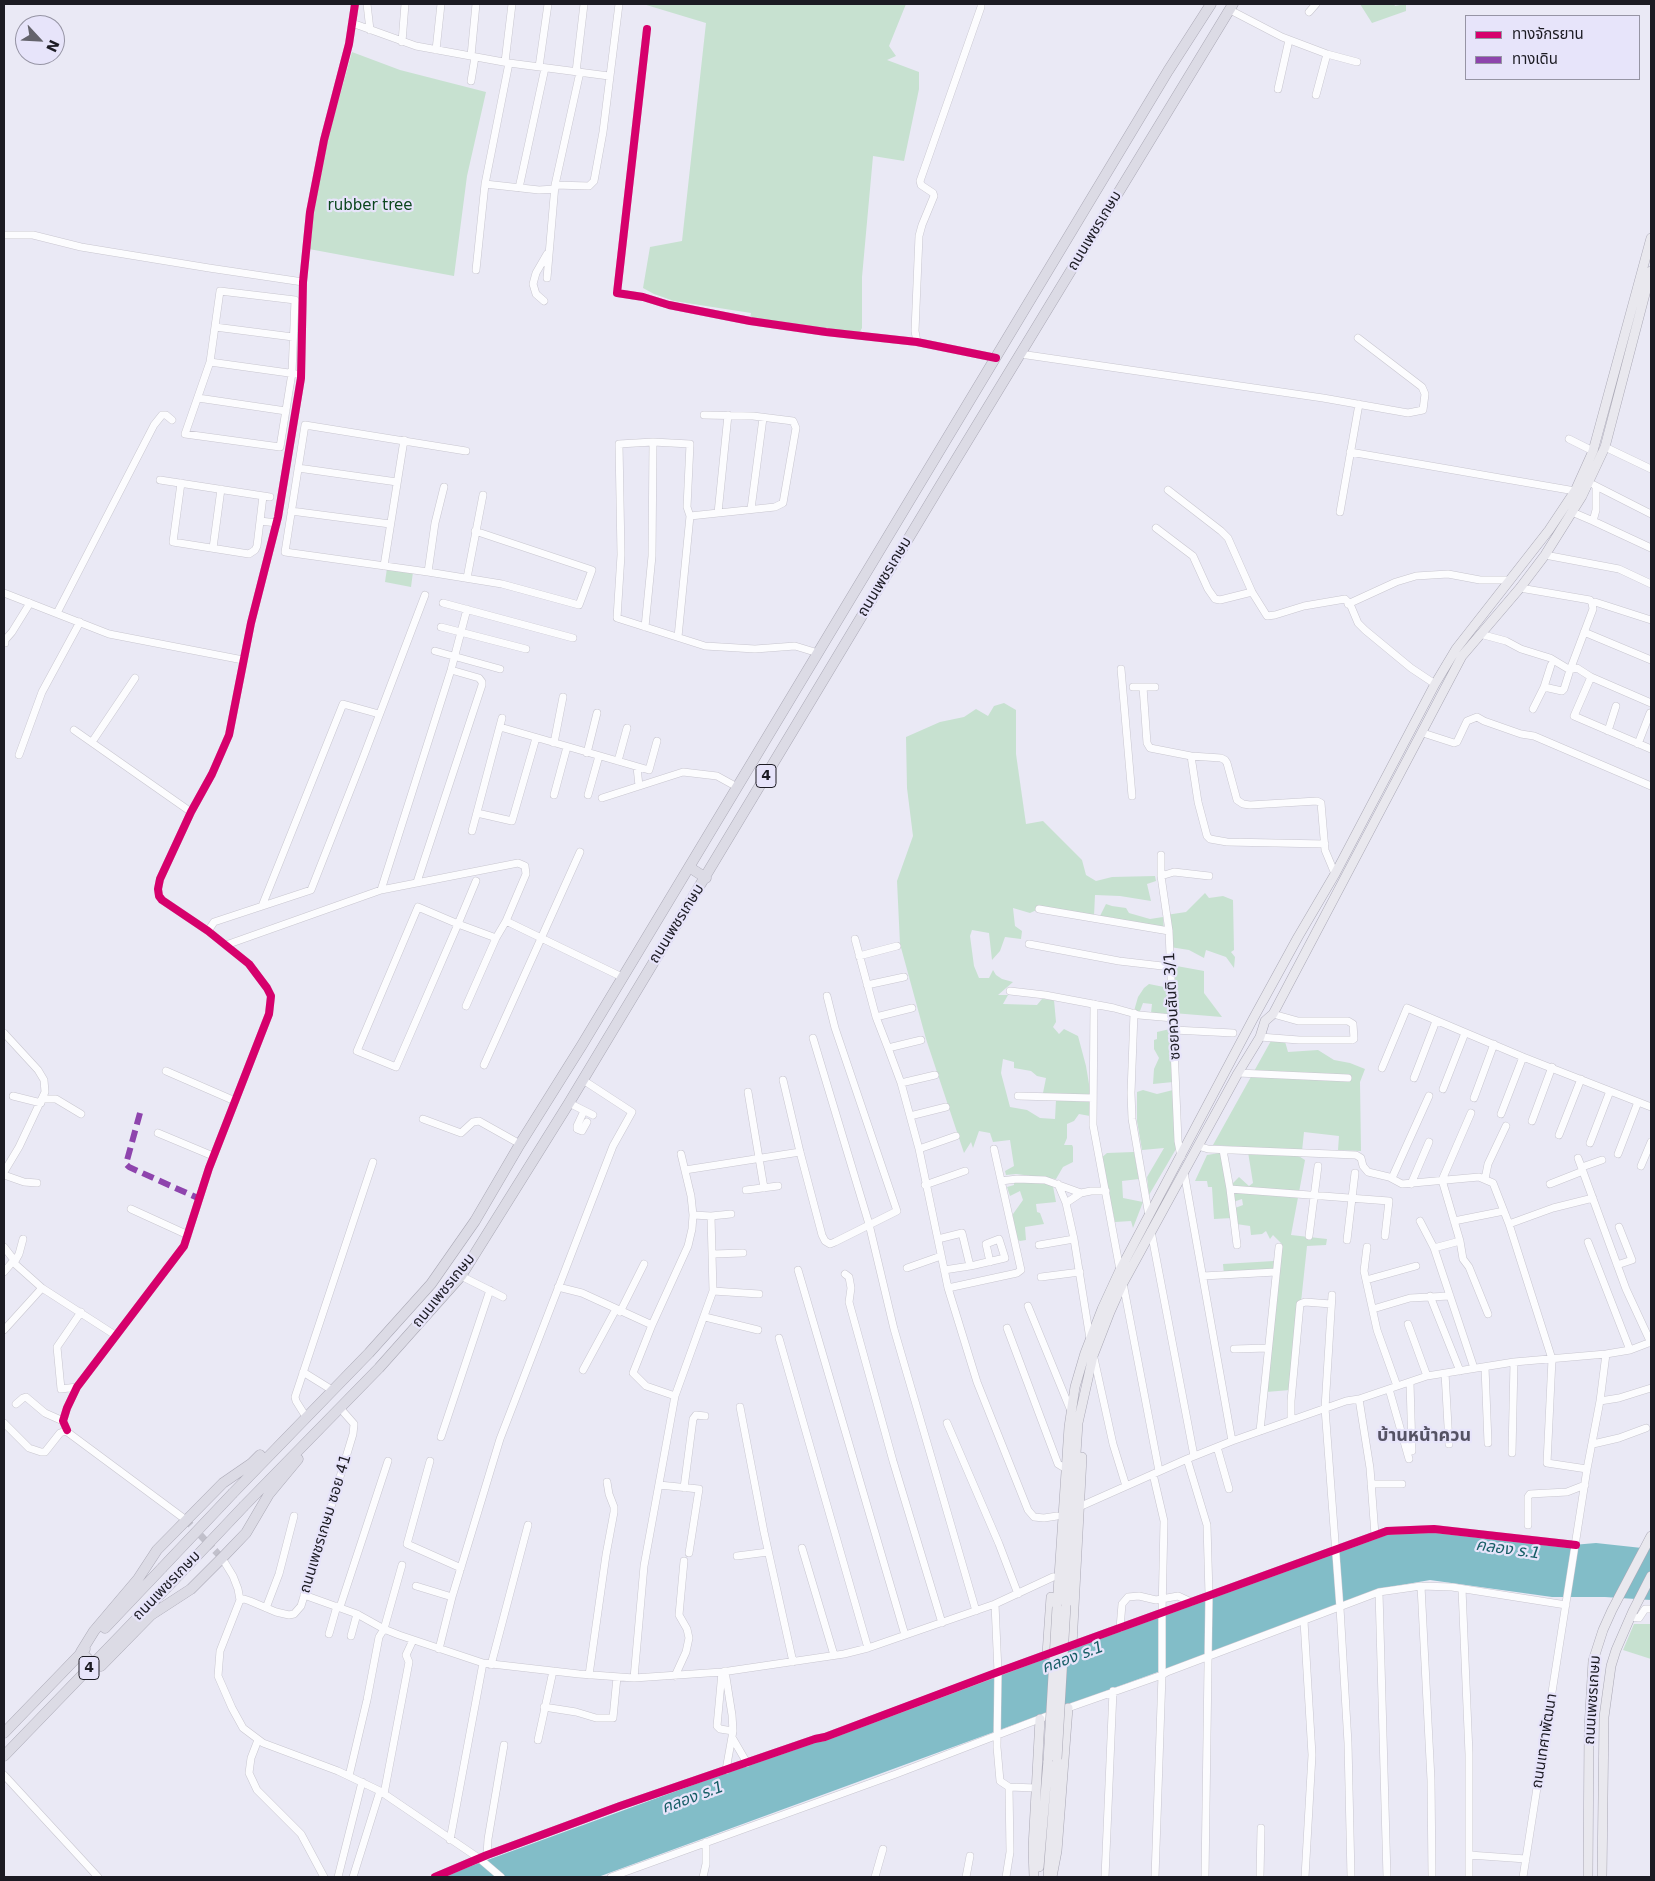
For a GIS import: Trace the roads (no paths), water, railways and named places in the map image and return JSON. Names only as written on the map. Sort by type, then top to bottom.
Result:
[{"type":"highway","name":"ถนนเพชรเกษม","points":[[4,1733],[431,1284],[475,1221],[1165,76],[1211,4]]},
{"type":"highway","name":"ถนนเพชรเกษม","points":[[4,1756],[340,1408],[461,1276],[706,878],[1020,354],[1217,32],[1235,7]]},
{"type":"highway","points":[[689,867],[706,878]]},
{"type":"highway","points":[[288,1436],[279,1438],[252,1463],[223,1483],[158,1550],[138,1579],[94,1631],[81,1652],[93,1664],[101,1666],[151,1615],[190,1589],[222,1558],[246,1533],[270,1494],[309,1446],[312,1437]]},
{"type":"main road","points":[[1047,1654],[1057,1516],[1068,1427],[1075,1387],[1090,1339],[1102,1309],[1120,1270],[1298,936],[1335,874],[1435,684],[1456,649],[1549,530],[1575,491],[1593,451],[1651,238]]},
{"type":"main road","points":[[1038,1877],[1052,1760],[1066,1604],[1078,1423],[1093,1356],[1123,1282],[1238,1073],[1260,1037],[1265,1021],[1273,1014],[1462,656],[1520,588],[1593,484],[1605,447],[1651,271]]},
{"type":"main road","points":[[1298,936],[1310,943]]},
{"type":"main road","points":[[1072,1646],[1085,1387]]},
{"type":"main road","points":[[1048,1877],[1057,1607],[1068,1427]]},
{"type":"main road","name":"ถนนเพชรเกษม","points":[[1588,1875],[1589,1720],[1593,1661],[1612,1610],[1651,1536]]},
{"type":"main road","name":"ถนนเพชรเกษม","points":[[1602,1875],[1604,1717],[1611,1666],[1631,1614],[1651,1576]]},
{"type":"main road","points":[[1052,1877],[1058,1851],[1068,1708]]},
{"type":"main road","points":[[1034,1877],[1033,1848],[1040,1719]]},
{"type":"main road","points":[[1588,1875],[1602,1875]]},
{"type":"street","points":[[63,1421],[77,1387],[184,1246],[213,1156],[269,1014],[271,996],[249,964],[208,931],[162,900],[158,893],[160,879],[191,812],[212,774],[228,735],[251,623],[277,523],[301,374],[303,282],[310,212],[322,149],[349,44],[355,4]]},
{"type":"street","points":[[367,4],[370,30]]},
{"type":"street","points":[[402,42],[405,4]]},
{"type":"street","points":[[436,50],[440,4]]},
{"type":"street","points":[[471,81],[476,4]]},
{"type":"street","points":[[476,270],[485,184],[507,62],[512,4]]},
{"type":"street","points":[[519,188],[542,67],[548,4]]},
{"type":"street","points":[[547,278],[555,187],[578,72],[584,4]]},
{"type":"street","points":[[485,184],[539,190],[555,187],[589,186],[594,181],[603,132],[619,4]]},
{"type":"street","points":[[917,342],[914,330],[920,236],[922,225],[934,196],[933,193],[921,185],[920,181],[982,7],[981,4]]},
{"type":"street","points":[[1310,12],[1316,4]]},
{"type":"street","points":[[1235,7],[1289,40],[1327,54],[1357,62]]},
{"type":"street","points":[[352,23],[402,42],[436,50],[609,76]]},
{"type":"street","points":[[647,29],[617,293],[750,321],[917,342],[996,358]]},
{"type":"street","points":[[1278,89],[1289,40]]},
{"type":"street","points":[[1316,95],[1327,54]]},
{"type":"street","points":[[4,235],[34,235],[90,248],[303,282]]},
{"type":"street","points":[[544,301],[536,294],[533,284],[536,273],[550,249]]},
{"type":"street","points":[[220,291],[295,300],[292,373],[280,447],[185,434],[210,362],[215,326],[220,291]]},
{"type":"street","points":[[215,326],[294,337]]},
{"type":"street","points":[[1020,354],[1408,413],[1423,410],[1425,394],[1418,384],[1358,338]]},
{"type":"street","points":[[210,362],[301,374]]},
{"type":"street","points":[[198,398],[286,411]]},
{"type":"street","points":[[1340,512],[1358,404]]},
{"type":"street","points":[[57,613],[154,425],[162,416],[166,415],[172,420]]},
{"type":"street","points":[[690,516],[774,507],[783,503],[796,428],[793,421],[728,415],[704,415]]},
{"type":"street","points":[[718,513],[728,415]]},
{"type":"street","points":[[751,509],[763,418]]},
{"type":"street","points":[[466,451],[305,424],[285,552],[502,584],[579,605],[592,570],[475,531]]},
{"type":"street","points":[[1569,439],[1593,451]]},
{"type":"street","points":[[384,566],[404,440]]},
{"type":"street","points":[[678,637],[690,516],[687,507],[690,444],[653,442],[619,444],[621,555],[617,618],[705,646],[755,649],[795,646],[818,652]]},
{"type":"street","points":[[645,627],[652,556],[653,442]]},
{"type":"street","points":[[1605,447],[1651,469]]},
{"type":"street","points":[[1350,452],[1575,491]]},
{"type":"street","points":[[298,468],[397,482]]},
{"type":"street","points":[[160,480],[267,496],[253,552],[249,554],[172,542],[180,483]]},
{"type":"street","points":[[1593,484],[1651,514]]},
{"type":"street","points":[[1593,484],[1596,510],[1593,521]]},
{"type":"street","points":[[428,572],[435,523],[444,487]]},
{"type":"street","points":[[213,548],[221,489]]},
{"type":"street","points":[[1168,490],[1222,531],[1228,538],[1252,592],[1267,616],[1304,606],[1345,599],[1350,604],[1358,623],[1364,630],[1411,668],[1435,684]]},
{"type":"street","points":[[467,578],[483,495]]},
{"type":"street","points":[[292,511],[390,524]]},
{"type":"street","points":[[1572,512],[1651,548]]},
{"type":"street","points":[[260,521],[277,523]]},
{"type":"street","points":[[1156,528],[1193,556],[1208,589],[1215,599],[1220,600],[1252,592]]},
{"type":"street","points":[[1544,555],[1619,569],[1651,584]]},
{"type":"street","points":[[1348,604],[1396,582],[1416,576],[1448,574],[1480,580],[1509,580]]},
{"type":"street","points":[[1520,588],[1579,597],[1590,600],[1592,603],[1593,609],[1590,620],[1564,689],[1562,691],[1544,687]]},
{"type":"street","points":[[4,593],[109,634],[243,660]]},
{"type":"street","points":[[208,931],[214,922],[311,890],[425,595]]},
{"type":"street","points":[[443,602],[573,638]]},
{"type":"street","points":[[1592,603],[1595,602],[1651,620]]},
{"type":"street","points":[[5,643],[5,640],[30,603]]},
{"type":"street","points":[[381,890],[451,670],[467,609]]},
{"type":"street","points":[[19,755],[42,692],[80,622]]},
{"type":"street","points":[[441,627],[526,649]]},
{"type":"street","points":[[1584,632],[1651,660]]},
{"type":"street","points":[[1480,634],[1506,641],[1521,649],[1550,658],[1570,670],[1577,668],[1591,677],[1651,703]]},
{"type":"street","points":[[435,651],[500,669]]},
{"type":"street","points":[[1533,709],[1544,687],[1551,665]]},
{"type":"street","points":[[1121,669],[1132,796]]},
{"type":"street","points":[[417,882],[482,685],[479,678],[451,670]]},
{"type":"street","points":[[1591,677],[1574,716],[1651,749]]},
{"type":"street","points":[[92,742],[135,678]]},
{"type":"street","points":[[1133,687],[1155,687]]},
{"type":"street","points":[[1143,687],[1147,743],[1150,748],[1225,760],[1237,800],[1243,804],[1317,801],[1321,803],[1324,844],[1328,860],[1335,874]]},
{"type":"street","points":[[554,743],[563,697]]},
{"type":"street","points":[[262,906],[343,704],[379,714]]},
{"type":"street","points":[[1608,731],[1616,706]]},
{"type":"street","points":[[1638,744],[1650,712]]},
{"type":"street","points":[[587,753],[597,713]]},
{"type":"street","points":[[1423,733],[1454,743],[1467,721],[1477,717],[1522,734],[1534,736],[1651,786]]},
{"type":"street","points":[[472,831],[502,718]]},
{"type":"street","points":[[500,728],[649,770],[657,741]]},
{"type":"street","points":[[618,762],[627,728]]},
{"type":"street","points":[[74,730],[191,812]]},
{"type":"street","points":[[477,813],[512,821],[536,738]]},
{"type":"street","points":[[554,795],[567,747]]},
{"type":"street","points":[[588,795],[599,756]]},
{"type":"street","points":[[1192,756],[1198,802],[1207,836],[1210,839],[1226,842],[1324,844]]},
{"type":"street","points":[[637,767],[639,786]]},
{"type":"street","points":[[602,798],[684,772],[717,776],[737,787]]},
{"type":"street","points":[[484,1065],[580,852]]},
{"type":"street","name":"ซอยควนสันติ 3/1","points":[[1161,855],[1161,876],[1169,931],[1178,1141],[1181,1157]]},
{"type":"street","points":[[226,945],[381,890],[518,862],[526,869],[525,878],[466,1006]]},
{"type":"street","points":[[1161,876],[1174,872],[1209,876]]},
{"type":"street","points":[[476,881],[458,924],[396,1067],[357,1051],[418,907],[458,924],[496,938]]},
{"type":"street","points":[[1039,910],[1169,931]]},
{"type":"street","points":[[506,921],[622,977]]},
{"type":"street","points":[[855,939],[876,1017],[901,1083],[919,1149],[948,1288],[977,1382],[1028,1510],[1034,1517],[1057,1516]]},
{"type":"street","points":[[1028,944],[1118,960],[1171,967]]},
{"type":"street","points":[[859,956],[897,946]]},
{"type":"street","points":[[867,985],[904,978]]},
{"type":"street","points":[[1010,991],[1046,995],[1134,1013],[1173,1018]]},
{"type":"street","points":[[783,1080],[800,1152],[825,1241],[830,1244],[835,1242],[897,1211],[835,1028],[827,996]]},
{"type":"street","points":[[1094,1004],[1093,1125],[1120,1270]]},
{"type":"street","points":[[876,1017],[912,1008]]},
{"type":"street","points":[[1382,1068],[1406,1008],[1523,1057],[1651,1107]]},
{"type":"street","points":[[1134,1013],[1131,1092],[1132,1119],[1149,1216]]},
{"type":"street","points":[[1260,1037],[1299,1040],[1354,1039],[1353,1024],[1348,1021],[1298,1021],[1273,1014]]},
{"type":"street","points":[[1414,1078],[1436,1021]]},
{"type":"street","points":[[1174,1030],[1233,1033]]},
{"type":"street","points":[[1443,1089],[1466,1033]]},
{"type":"street","points":[[4,1035],[38,1070],[44,1080],[45,1092],[19,1147],[4,1173],[24,1182],[37,1183]]},
{"type":"street","points":[[813,1038],[869,1224],[894,1329],[976,1611]]},
{"type":"street","points":[[888,1048],[921,1040]]},
{"type":"street","points":[[1474,1098],[1494,1044]]},
{"type":"street","points":[[1501,1114],[1523,1057]]},
{"type":"street","points":[[1532,1121],[1552,1067]]},
{"type":"street","points":[[166,1071],[235,1101]]},
{"type":"street","points":[[1238,1073],[1348,1078]]},
{"type":"street","points":[[901,1083],[934,1075]]},
{"type":"street","points":[[1559,1135],[1581,1079]]},
{"type":"street","points":[[439,1649],[452,1597],[500,1439],[613,1146],[632,1112],[583,1080]]},
{"type":"street","points":[[1590,1143],[1610,1090]]},
{"type":"street","points":[[748,1092],[764,1188]]},
{"type":"street","points":[[13,1096],[41,1101],[56,1099],[81,1114]]},
{"type":"street","points":[[1018,1096],[1093,1098]]},
{"type":"street","points":[[1392,1178],[1429,1096]]},
{"type":"street","points":[[1618,1154],[1638,1102]]},
{"type":"street","points":[[569,1103],[593,1115]]},
{"type":"street","points":[[910,1116],[946,1107]]},
{"type":"street","points":[[584,1111],[577,1129],[582,1132],[587,1122]]},
{"type":"street","points":[[1471,1113],[1442,1180],[1463,1259],[1469,1267],[1488,1314]]},
{"type":"street","points":[[422,1119],[461,1133],[475,1121],[479,1121],[520,1144]]},
{"type":"street","points":[[1485,1179],[1488,1164],[1506,1126]]},
{"type":"street","points":[[158,1133],[213,1156]]},
{"type":"street","points":[[919,1149],[956,1136]]},
{"type":"street","points":[[1411,1184],[1429,1142]]},
{"type":"street","points":[[1641,1166],[1651,1142]]},
{"type":"street","points":[[1198,1146],[1223,1150],[1356,1155],[1361,1158],[1363,1166],[1368,1172],[1392,1178],[1402,1184],[1479,1177],[1493,1183],[1509,1224],[1552,1359],[1547,1461],[1550,1465],[1588,1469]]},
{"type":"street","points":[[948,1288],[1017,1273],[1021,1270],[994,1149]]},
{"type":"street","points":[[1223,1150],[1237,1245]]},
{"type":"street","points":[[685,1170],[800,1152]]},
{"type":"street","points":[[675,1396],[646,1386],[633,1372],[688,1246],[692,1229],[693,1215],[681,1154]]},
{"type":"street","points":[[1079,1507],[1232,1441],[1325,1408],[1359,1399],[1427,1376],[1514,1362],[1606,1354],[1630,1350],[1651,1342],[1626,1289],[1578,1158]]},
{"type":"street","points":[[1550,1184],[1602,1160]]},
{"type":"street","points":[[306,1417],[296,1402],[295,1397],[373,1162]]},
{"type":"street","points":[[1309,1236],[1318,1166]]},
{"type":"street","points":[[925,1185],[965,1171]]},
{"type":"street","points":[[1184,1172],[1232,1441]]},
{"type":"street","points":[[1347,1240],[1355,1173]]},
{"type":"street","points":[[1001,1181],[1033,1178],[1058,1184],[1081,1194]]},
{"type":"street","points":[[1058,1184],[1066,1203],[1074,1239],[1090,1339]]},
{"type":"street","points":[[746,1190],[778,1186]]},
{"type":"street","points":[[1230,1188],[1389,1201],[1385,1236]]},
{"type":"street","points":[[1066,1203],[1081,1194],[1093,1190],[1106,1191]]},
{"type":"street","points":[[1509,1224],[1553,1208],[1593,1198]]},
{"type":"street","points":[[131,1209],[188,1236]]},
{"type":"street","points":[[1454,1221],[1504,1211]]},
{"type":"street","points":[[693,1215],[731,1214]]},
{"type":"street","points":[[634,1678],[644,1566],[675,1396],[713,1291],[711,1216]]},
{"type":"street","points":[[1420,1221],[1434,1248],[1474,1368]]},
{"type":"street","points":[[1617,1265],[1632,1260],[1619,1226]]},
{"type":"street","points":[[1151,1231],[1194,1456]]},
{"type":"street","points":[[938,1240],[962,1233],[970,1266]]},
{"type":"street","points":[[4,1272],[19,1254],[23,1238]]},
{"type":"street","points":[[1039,1245],[1074,1239]]},
{"type":"street","points":[[1434,1248],[1460,1242]]},
{"type":"street","points":[[1588,1242],[1630,1350]]},
{"type":"street","points":[[4,1247],[14,1261],[42,1288],[115,1336]]},
{"type":"street","points":[[1260,1431],[1279,1247]]},
{"type":"street","points":[[1367,1247],[1364,1272],[1377,1330],[1397,1386]]},
{"type":"street","points":[[713,1254],[743,1253]]},
{"type":"street","points":[[907,1268],[941,1256]]},
{"type":"street","points":[[944,1270],[990,1262]]},
{"type":"street","points":[[584,1370],[644,1264]]},
{"type":"street","points":[[1366,1280],[1416,1266]]},
{"type":"street","points":[[798,1270],[906,1635]]},
{"type":"street","points":[[1041,1277],[1080,1272]]},
{"type":"street","points":[[1203,1276],[1276,1272]]},
{"type":"street","points":[[845,1274],[849,1277],[851,1288],[849,1302],[893,1460],[942,1623]]},
{"type":"street","points":[[461,1276],[503,1297]]},
{"type":"street","points":[[1123,1282],[1164,1521],[1162,1675],[1155,1877]]},
{"type":"street","points":[[558,1287],[582,1293],[652,1326]]},
{"type":"street","points":[[4,1330],[42,1288]]},
{"type":"street","points":[[441,1438],[490,1290]]},
{"type":"street","points":[[713,1291],[759,1294]]},
{"type":"street","points":[[1332,1295],[1325,1408],[1340,1604],[1348,1743],[1351,1877]]},
{"type":"street","points":[[1430,1296],[1460,1371]]},
{"type":"street","points":[[1373,1309],[1410,1298],[1450,1296]]},
{"type":"street","points":[[1291,1420],[1290,1401],[1300,1304],[1305,1302],[1331,1304]]},
{"type":"street","points":[[1028,1306],[1071,1411]]},
{"type":"street","points":[[77,1387],[61,1389],[57,1347],[81,1312]]},
{"type":"street","points":[[704,1317],[758,1330]]},
{"type":"street","points":[[1408,1324],[1427,1376]]},
{"type":"street","points":[[1007,1328],[1058,1464],[1063,1467]]},
{"type":"street","points":[[779,1338],[868,1648]]},
{"type":"street","points":[[1234,1349],[1268,1348]]},
{"type":"street","name":"ถนนเทศาพัฒนา","points":[[1523,1877],[1606,1354]]},
{"type":"street","points":[[1093,1356],[1113,1444],[1126,1486]]},
{"type":"street","points":[[1512,1453],[1514,1362]]},
{"type":"street","points":[[1485,1367],[1488,1443]]},
{"type":"street","points":[[303,1372],[332,1390]]},
{"type":"street","points":[[1445,1373],[1448,1444]]},
{"type":"street","points":[[1410,1382],[1412,1451]]},
{"type":"street","points":[[1600,1401],[1619,1398],[1651,1388]]},
{"type":"street","points":[[1389,1389],[1408,1459]]},
{"type":"street","points":[[16,1404],[26,1397],[46,1413],[63,1421],[67,1430]]},
{"type":"street","points":[[1359,1399],[1371,1484],[1375,1535]]},
{"type":"street","points":[[740,1407],[768,1552],[793,1662]]},
{"type":"street","name":"ถนนเพชรเกษม ซอย 41","points":[[240,1600],[244,1599],[283,1615],[294,1614],[301,1606],[353,1434],[354,1424],[340,1408]]},
{"type":"street","points":[[684,1488],[693,1419],[696,1415],[705,1416]]},
{"type":"street","points":[[947,1422],[1000,1544],[1018,1594]]},
{"type":"street","points":[[4,1423],[29,1448],[41,1452],[45,1452],[60,1433],[66,1431],[186,1520]]},
{"type":"street","points":[[1593,1444],[1619,1438],[1646,1428]]},
{"type":"street","points":[[1217,1447],[1229,1490]]},
{"type":"street","points":[[1187,1459],[1207,1526],[1209,1654],[1205,1877]]},
{"type":"street","points":[[330,1634],[388,1461]]},
{"type":"street","points":[[430,1462],[407,1544],[461,1568]]},
{"type":"street","points":[[589,1675],[614,1512],[614,1506],[608,1494],[607,1482]]},
{"type":"street","points":[[1371,1484],[1402,1484]]},
{"type":"street","points":[[659,1485],[699,1489],[689,1553]]},
{"type":"street","points":[[1528,1525],[1528,1497],[1530,1494],[1563,1493],[1585,1485]]},
{"type":"street","points":[[266,1608],[279,1574],[294,1516]]},
{"type":"street","points":[[491,1664],[528,1525]]},
{"type":"street","points":[[435,1877],[620,1806],[825,1737],[1047,1654],[1191,1602],[1209,1598],[1388,1531],[1434,1529],[1576,1545]]},
{"type":"street","points":[[802,1548],[834,1655]]},
{"type":"street","points":[[737,1556],[768,1552]]},
{"type":"street","points":[[222,1558],[234,1576],[240,1600],[220,1650],[218,1676],[239,1722],[248,1733],[258,1740],[349,1776],[382,1792],[450,1840],[483,1858],[501,1877]]},
{"type":"street","points":[[675,1676],[686,1652],[689,1638],[689,1633],[679,1615],[684,1561]]},
{"type":"street","points":[[349,1776],[367,1700],[379,1637],[384,1629],[402,1566]]},
{"type":"street","points":[[304,1595],[356,1614],[384,1629],[483,1663],[634,1678],[723,1671],[793,1662],[868,1648],[995,1604],[1053,1576]]},
{"type":"street","points":[[416,1586],[452,1597]]},
{"type":"street","points":[[610,1877],[896,1774],[1113,1691],[1162,1675],[1209,1654],[1304,1621],[1340,1604],[1379,1592],[1421,1586],[1462,1588],[1566,1605]]},
{"type":"street","points":[[1421,1586],[1431,1780],[1432,1877]]},
{"type":"street","points":[[1462,1588],[1469,1754],[1468,1877]]},
{"type":"street","points":[[1379,1592],[1387,1877]]},
{"type":"street","points":[[1120,1628],[1122,1604],[1128,1597],[1140,1596],[1162,1600],[1178,1596],[1191,1602]]},
{"type":"street","points":[[995,1604],[998,1672],[997,1736],[1000,1781],[1009,1787],[1036,1788]]},
{"type":"street","points":[[1631,1614],[1639,1618],[1645,1609],[1651,1609]]},
{"type":"street","points":[[351,1636],[356,1614]]},
{"type":"street","points":[[1304,1621],[1312,1755],[1305,1877]]},
{"type":"street","points":[[353,1877],[382,1792],[409,1662],[406,1655],[413,1640]]},
{"type":"street","points":[[450,1840],[483,1663]]},
{"type":"street","points":[[538,1740],[553,1671]]},
{"type":"street","points":[[723,1671],[717,1726],[733,1735],[738,1750],[747,1762]]},
{"type":"street","points":[[723,1671],[732,1715],[733,1735],[726,1770]]},
{"type":"street","points":[[544,1707],[576,1712],[596,1718],[613,1718],[616,1677]]},
{"type":"street","points":[[1105,1877],[1113,1691]]},
{"type":"street","points":[[258,1740],[249,1768],[249,1773],[257,1790],[305,1840],[324,1877]]},
{"type":"street","points":[[483,1858],[504,1745]]},
{"type":"street","points":[[4,1775],[98,1877]]},
{"type":"street","points":[[338,1877],[362,1782]]},
{"type":"street","points":[[1006,1877],[1010,1852],[1009,1787]]},
{"type":"street","points":[[1260,1877],[1261,1828]]},
{"type":"street","points":[[703,1877],[706,1864],[706,1842]]},
{"type":"street","points":[[875,1877],[883,1849]]},
{"type":"street","points":[[1469,1855],[1526,1859]]},
{"type":"street","points":[[966,1877],[970,1856]]},
{"type":"water","name":"คลอง ร.1","points":[[1434,1530],[1561,1546],[1596,1543],[1651,1549],[1651,1600],[1605,1597],[1552,1597],[1430,1580],[1390,1587],[598,1877],[441,1877],[1385,1533]]},
{"type":"tunnel","points":[[186,1520],[222,1558]]},
{"type":"district","name":"บ้านหน้าควน","points":[[1424,1436]]},
{"type":"park label","name":"rubber tree","points":[[370,206]]}]
